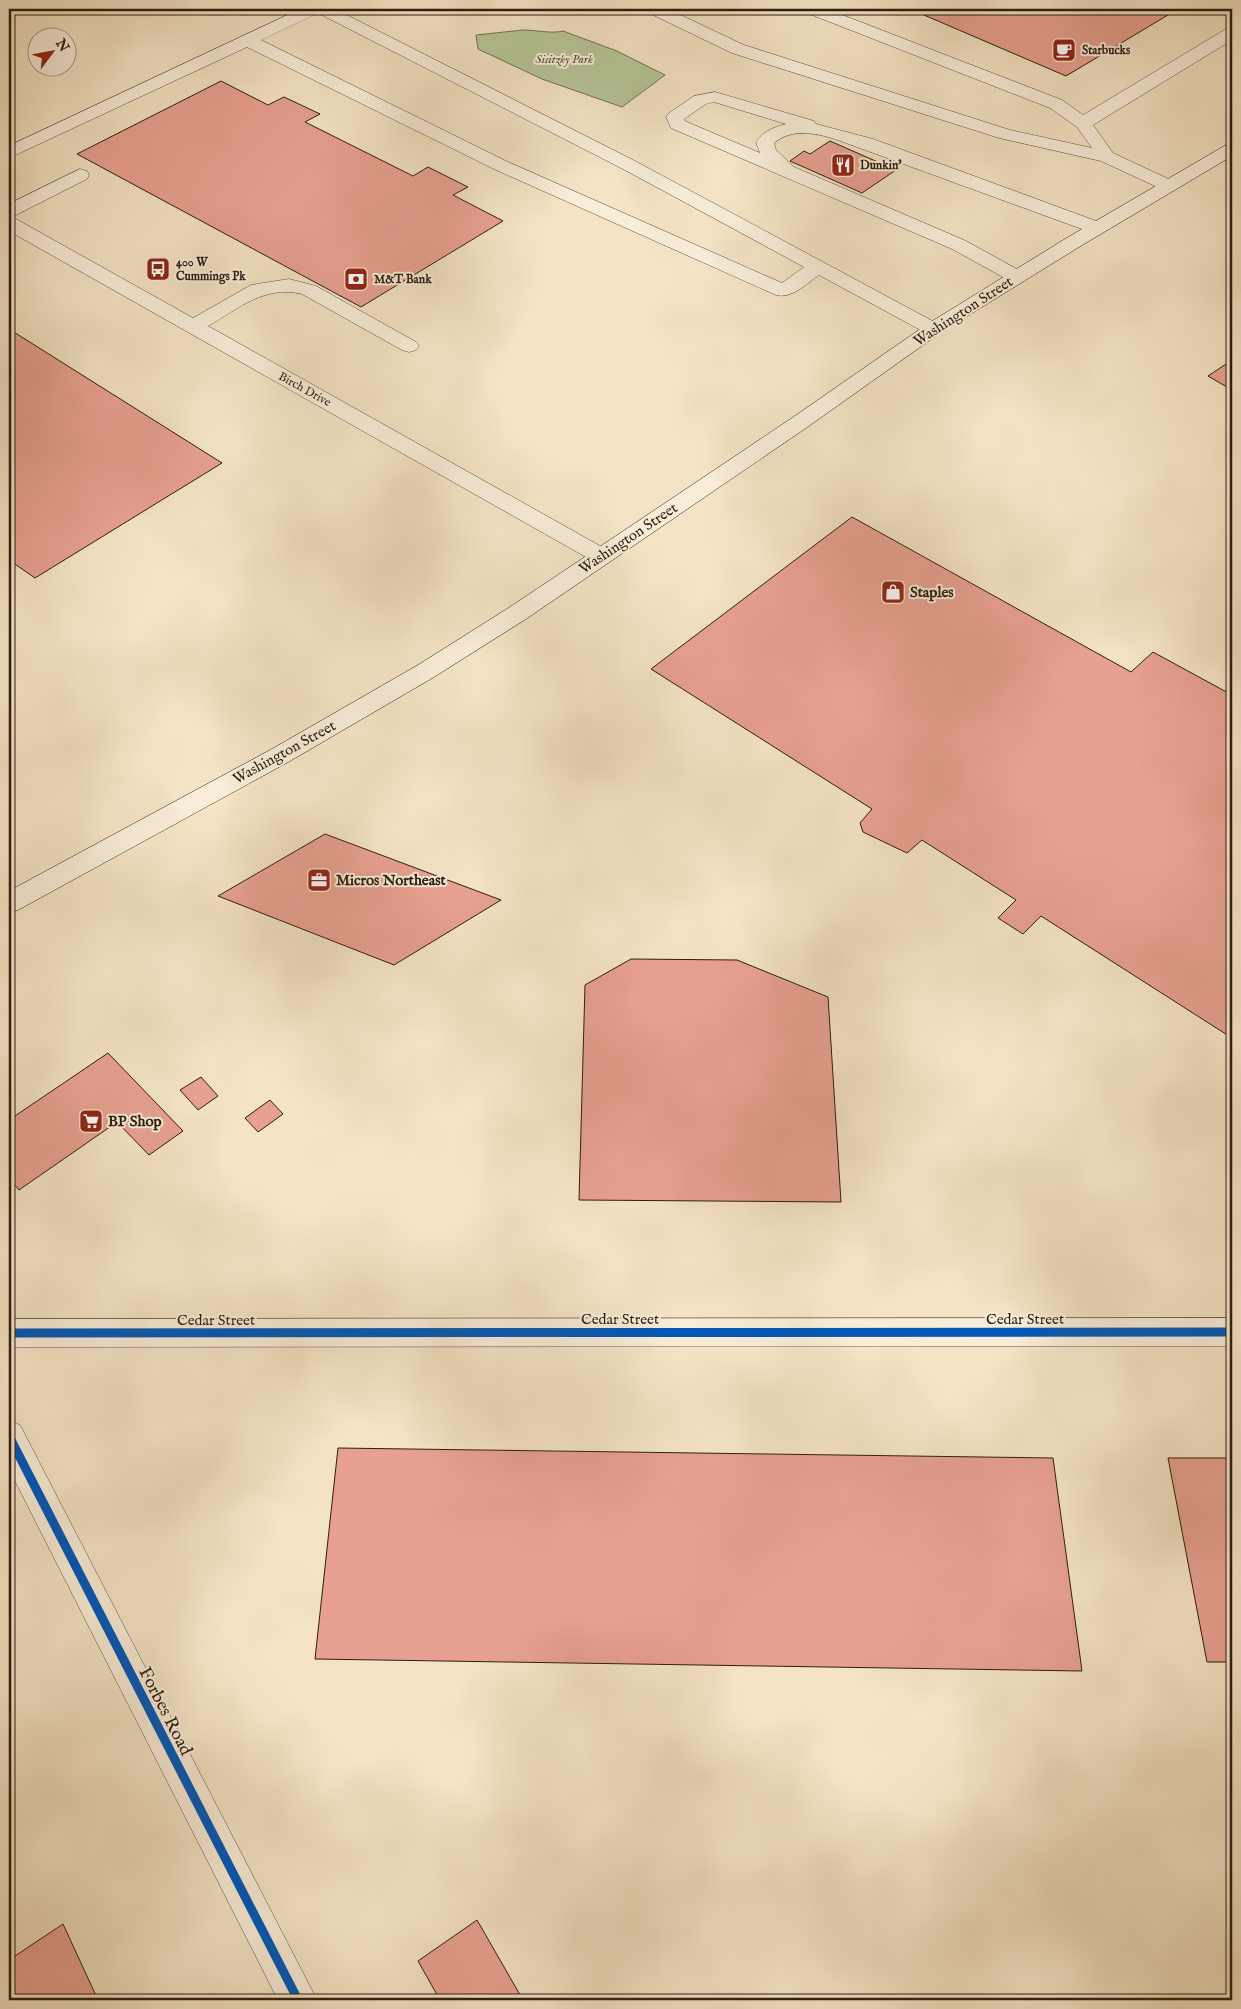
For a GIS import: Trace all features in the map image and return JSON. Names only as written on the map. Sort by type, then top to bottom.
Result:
[{"type":"main road","points":[[9,153],[313,9]]},
{"type":"main road","points":[[323,9],[629,165],[934,329]]},
{"type":"main road","points":[[655,9],[738,49],[1005,134],[1107,157],[1168,186]]},
{"type":"main road","points":[[813,9],[1056,104],[1083,123],[1107,157]]},
{"type":"main road","points":[[1083,123],[1232,33]]},
{"type":"main road","points":[[247,40],[500,164],[783,291],[818,267]]},
{"type":"main road","points":[[1017,276],[959,245],[684,128],[677,124],[676,117],[700,100],[720,98],[876,147],[1008,193],[1097,228]]},
{"type":"main road","points":[[794,174],[777,163],[765,145],[769,138],[782,131],[804,128],[876,147]]},
{"type":"main road","name":"Washington Street","points":[[9,903],[358,711],[518,613],[799,423],[934,329],[1017,276],[1232,149]]},
{"type":"main road","points":[[9,211],[80,176]]},
{"type":"main road","name":"Birch Drive","points":[[9,224],[601,556]]},
{"type":"main road","points":[[193,326],[258,289],[289,285],[309,290],[409,346]]},
{"type":"main road","name":"Cedar Street","points":[[9,1333],[1232,1332]]},
{"type":"main road","name":"Forbes Road","points":[[9,1436],[298,2000]]},
{"type":"green space","name":"Sisitzky Park","points":[[523,30],[563,31],[617,51],[665,75],[622,107],[542,79],[478,49],[476,35]]},
{"type":"building","points":[[883,9],[910,9],[898,15]]},
{"type":"building","points":[[910,9],[1178,9],[1066,76]]},
{"type":"building","points":[[221,81],[268,105],[284,97],[320,114],[305,122],[413,176],[428,167],[468,187],[453,195],[503,221],[361,307],[77,154]]},
{"type":"building","name":"Dunkin'","points":[[830,141],[896,170],[862,193],[790,161],[804,151],[810,154]]},
{"type":"building","points":[[9,329],[222,463],[35,578],[9,560]]},
{"type":"building","points":[[1232,360],[1232,390],[1208,376]]},
{"type":"building","points":[[852,517],[1131,672],[1153,652],[1232,695],[1232,1038],[1041,916],[1023,934],[998,918],[1016,900],[922,840],[907,853],[863,832],[860,823],[872,809],[651,669]]},
{"type":"building","points":[[325,834],[501,900],[394,965],[218,896]]},
{"type":"building","points":[[631,959],[737,960],[828,997],[841,1202],[579,1200],[585,985]]},
{"type":"building","name":"BP Shop","points":[[108,1053],[183,1131],[149,1155],[117,1122],[19,1190],[9,1178],[9,1120]]},
{"type":"building","points":[[201,1077],[218,1096],[198,1110],[180,1090]]},
{"type":"building","points":[[270,1100],[283,1114],[258,1132],[245,1118]]},
{"type":"building","points":[[338,1448],[1053,1458],[1082,1671],[315,1659]]},
{"type":"building","points":[[1168,1458],[1232,1458],[1232,1662],[1207,1662]]},
{"type":"building","points":[[477,1920],[523,2000],[440,2000],[418,1961]]},
{"type":"building","points":[[63,1924],[98,2000],[9,2000],[9,1960]]},
{"type":"cycle path","points":[[9,1333],[1232,1332]]},
{"type":"cycle path","points":[[9,1436],[298,2000]]},
{"type":"place","name":"Starbucks","points":[[1064,50]]},
{"type":"place","name":"Dunkin'","points":[[843,165]]},
{"type":"place","name":"400 W Cummings Pk","points":[[158,269]]},
{"type":"place","name":"M&T Bank","points":[[356,279]]},
{"type":"place","name":"Staples","points":[[893,592]]},
{"type":"place","name":"Micros Northeast","points":[[319,880]]},
{"type":"place","name":"BP Shop","points":[[91,1121]]}]
